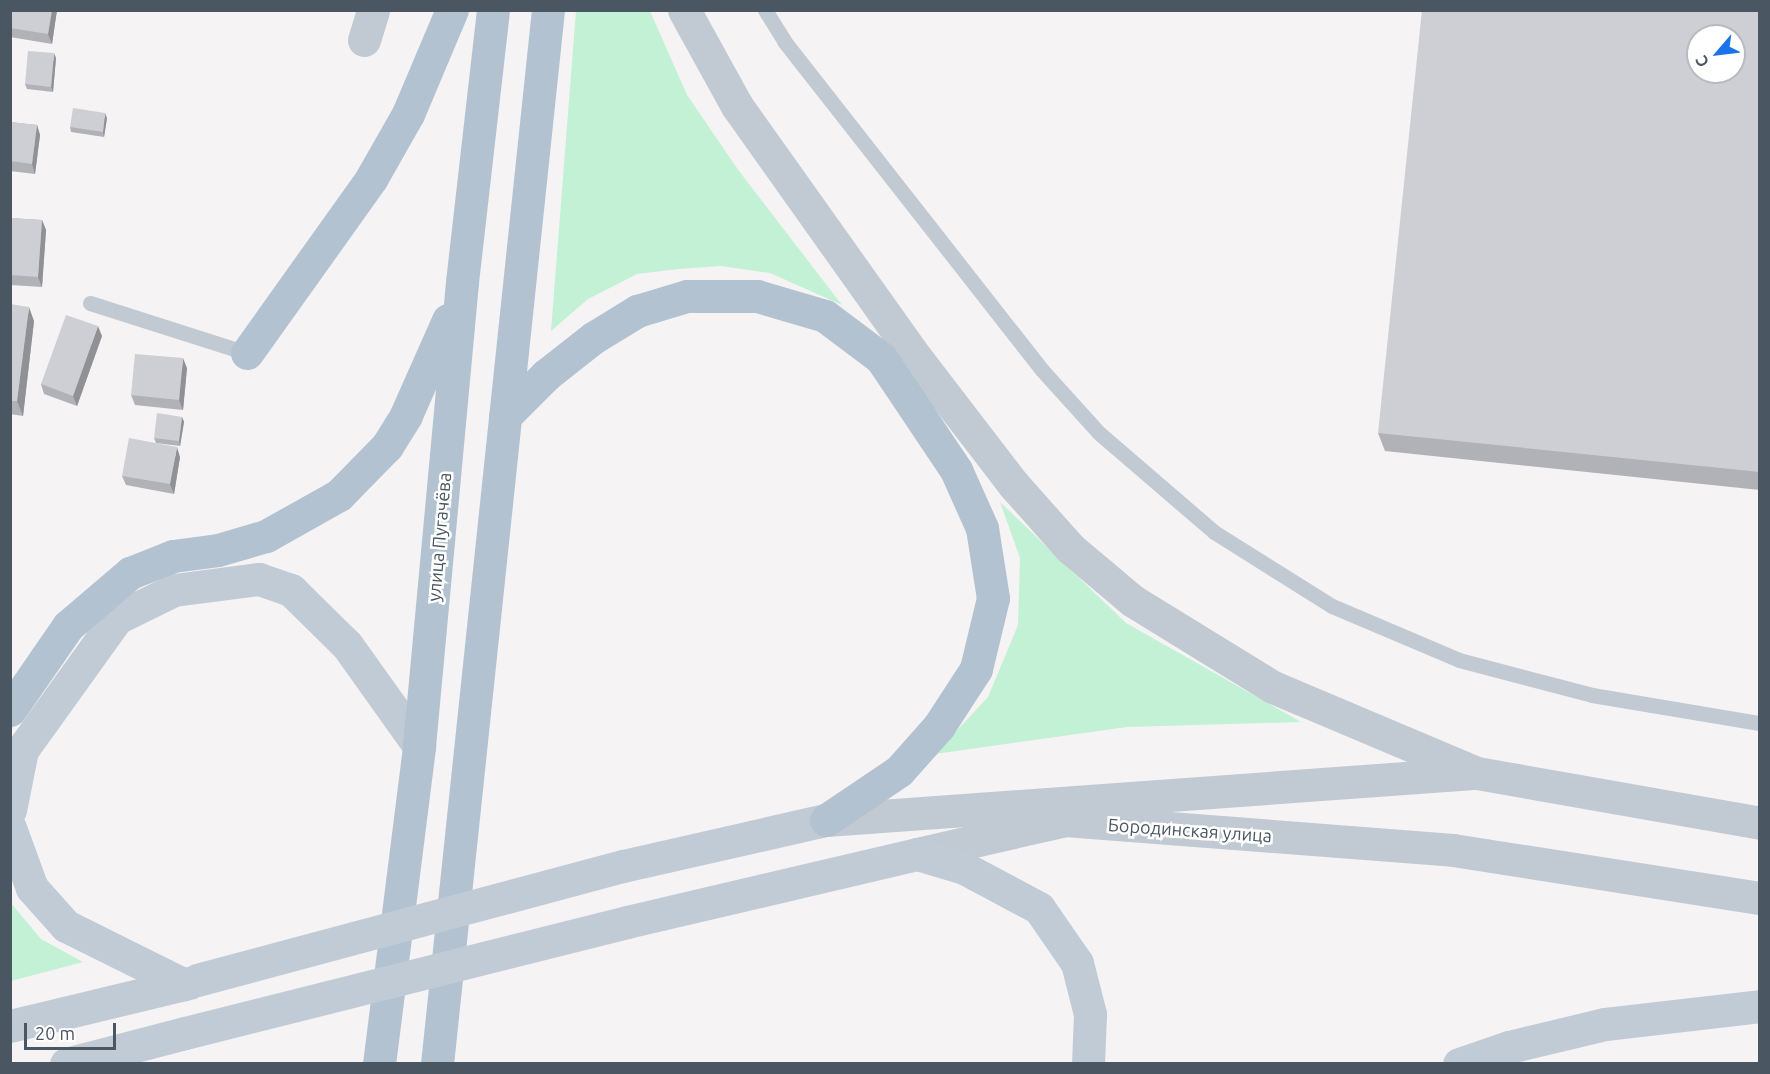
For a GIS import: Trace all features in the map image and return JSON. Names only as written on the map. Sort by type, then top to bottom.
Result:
[{"type":"main road","points":[[247,353],[370,179],[408,114],[452,10]]},
{"type":"main road","name":"улица Пугачёва","points":[[379,1064],[419,746],[462,282],[493,10]]},
{"type":"main road","points":[[437,1063],[548,10]]},
{"type":"main road","points":[[10,710],[68,626],[130,573],[173,556],[218,550],[266,536],[339,495],[364,471],[406,415],[436,351],[462,282]]},
{"type":"main road","points":[[10,1026],[190,982],[624,866],[826,820],[899,771],[939,726],[976,669],[993,598],[982,528],[956,470],[881,358],[825,316],[757,296],[687,296],[637,311],[593,338],[546,375],[505,416]]},
{"type":"main road","points":[[10,810],[22,750],[117,618],[174,590],[259,579],[291,590],[347,645],[419,746]]},
{"type":"main road","points":[[10,828],[32,888],[66,926],[190,982]]},
{"type":"main road","points":[[916,854],[964,868],[1039,908],[1077,963],[1090,1014],[1088,1064]]},
{"type":"main road","name":"Бородинская улица","points":[[66,1064],[627,922],[916,854]]},
{"type":"main road","points":[[1459,1064],[1509,1047],[1605,1024],[1760,1006]]},
{"type":"street","points":[[684,10],[737,105],[911,351],[1014,485],[1070,548],[1133,601],[1273,687],[1478,773],[1760,824]]},
{"type":"street","points":[[826,820],[1478,773]]},
{"type":"street","name":"Бородинская улица","points":[[916,854],[1065,820],[1453,850],[1760,897]]},
{"type":"lane","points":[[765,10],[784,41],[1042,370],[1099,433],[1214,532],[1332,606],[1459,660],[1592,695],[1760,723]]},
{"type":"lane","points":[[90,303],[247,353]]},
{"type":"green space","points":[[576,11],[650,11],[687,95],[739,171],[842,305],[770,273],[721,266],[678,269],[637,274],[588,299],[551,331]]},
{"type":"green space","points":[[1000,502],[1126,623],[1301,722],[1127,727],[935,754],[988,697],[1018,625],[1020,558]]},
{"type":"green space","points":[[10,902],[41,939],[83,962],[11,981]]},
{"type":"building","points":[[10,10],[52,10],[48,34],[10,28]]},
{"type":"building","points":[[1422,10],[1760,10],[1760,472],[1378,433]]},
{"type":"building","points":[[28,51],[54,53],[51,87],[25,84]]},
{"type":"building","points":[[73,108],[105,113],[103,132],[70,127]]},
{"type":"building","points":[[10,122],[37,125],[32,164],[10,161]]},
{"type":"building","points":[[10,218],[42,220],[38,277],[10,275]]},
{"type":"building","points":[[10,304],[29,307],[17,401],[10,401]]},
{"type":"building","points":[[66,315],[98,326],[73,396],[41,384]]},
{"type":"building","points":[[135,354],[183,358],[179,400],[131,395]]},
{"type":"building","points":[[157,413],[182,417],[179,441],[154,438]]},
{"type":"building","points":[[129,438],[177,447],[170,484],[122,476]]}]
